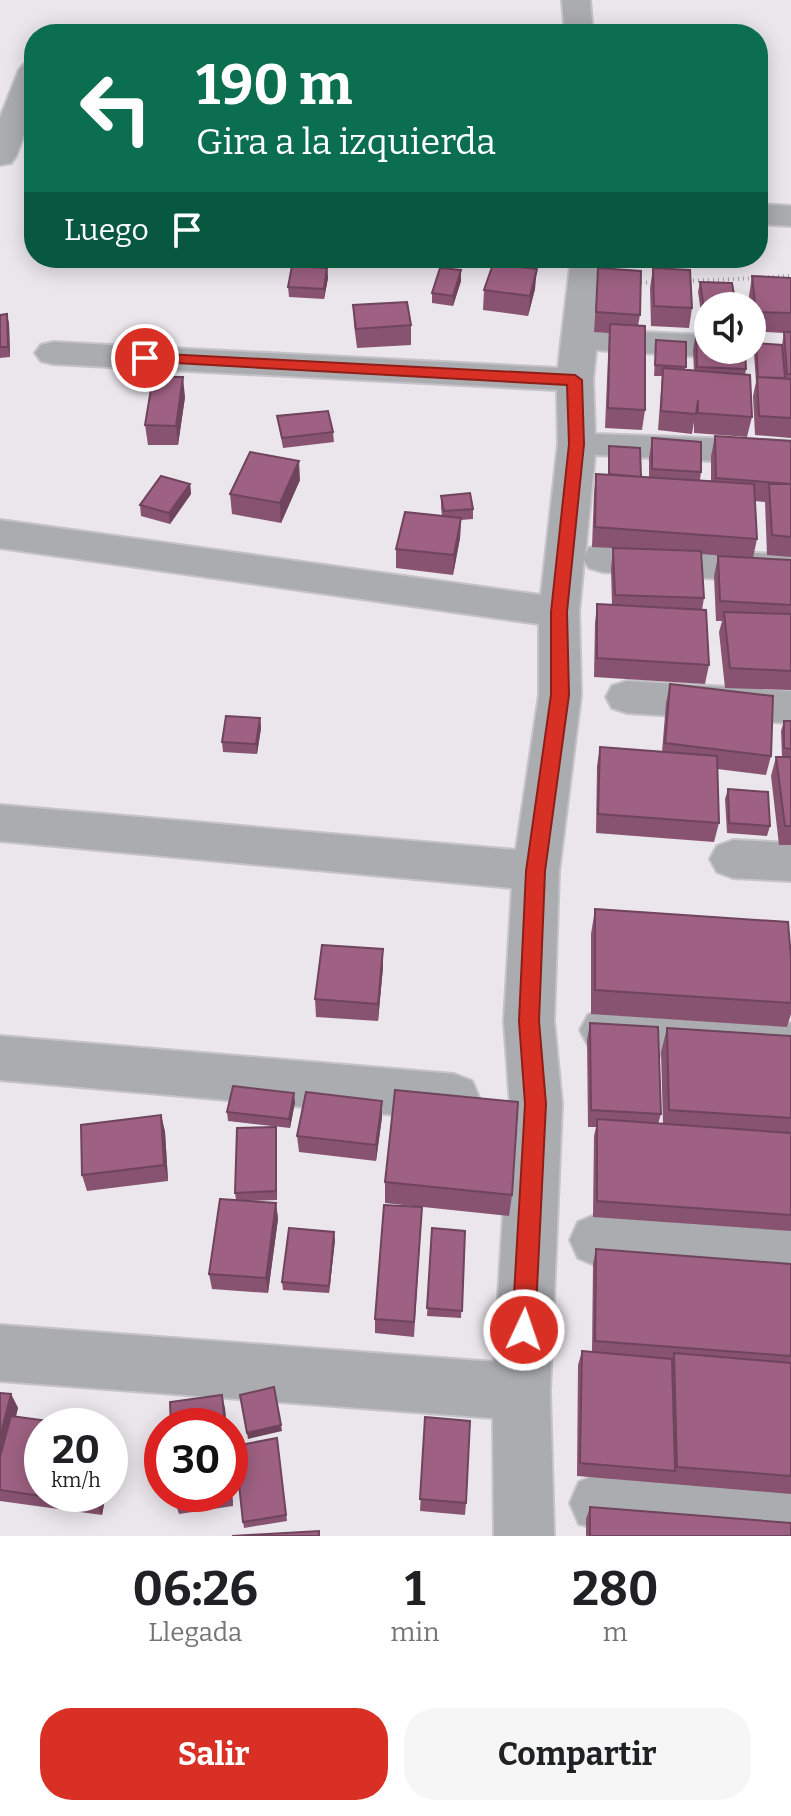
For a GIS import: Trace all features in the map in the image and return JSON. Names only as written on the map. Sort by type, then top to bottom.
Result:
[{"type":"street","points":[[576,0],[578,24]]},
{"type":"street","points":[[24,96],[0,158],[24,163]]},
{"type":"street","points":[[768,215],[791,216]]},
{"type":"street","points":[[524,1536],[521,1392],[536,1104],[529,1021],[536,871],[560,695],[559,612],[577,444],[575,380],[587,272]]},
{"type":"street","points":[[601,340],[694,345]]},
{"type":"street","points":[[53,353],[575,380]]},
{"type":"street","points":[[601,445],[791,453]]},
{"type":"street","points":[[0,534],[559,612]]},
{"type":"street","points":[[603,558],[791,569]]},
{"type":"street","points":[[627,697],[791,707]]},
{"type":"street","points":[[0,823],[536,871]]},
{"type":"street","points":[[733,859],[791,862]]},
{"type":"street","points":[[605,1030],[791,1045]]},
{"type":"street","points":[[0,1058],[536,1104]]},
{"type":"street","points":[[597,1240],[791,1257]]},
{"type":"street","points":[[0,1353],[521,1392]]},
{"type":"street","points":[[600,1503],[791,1516]]},
{"type":"path","points":[[587,272],[665,282]]},
{"type":"path","points":[[681,281],[791,276]]},
{"type":"building","points":[[292,268],[327,268],[324,289],[288,287]]},
{"type":"building","points":[[440,268],[461,270],[453,296],[432,293]]},
{"type":"building","points":[[492,268],[537,269],[530,296],[484,290]]},
{"type":"building","points":[[598,268],[641,271],[640,315],[596,312]]},
{"type":"building","points":[[653,268],[690,270],[692,308],[654,306]]},
{"type":"building","points":[[752,276],[791,278],[791,313],[766,312],[766,292],[754,292]]},
{"type":"building","points":[[700,282],[732,283],[734,292],[701,292]]},
{"type":"building","points":[[407,302],[411,325],[356,329],[353,305]]},
{"type":"building","points":[[7,314],[8,347],[0,347],[0,315]]},
{"type":"building","points":[[610,324],[645,326],[645,410],[608,408]]},
{"type":"building","points":[[784,332],[791,332],[791,374],[787,374]]},
{"type":"building","points":[[656,340],[686,342],[686,367],[655,365]]},
{"type":"building","points":[[766,344],[782,345],[785,378],[758,377],[757,364],[766,364]]},
{"type":"building","points":[[697,364],[746,364],[746,369],[697,367]]},
{"type":"building","points":[[663,368],[750,375],[752,417],[698,413],[698,400],[696,414],[661,411]]},
{"type":"building","points":[[153,377],[183,377],[176,426],[145,425]]},
{"type":"building","points":[[757,377],[791,379],[791,418],[759,416]]},
{"type":"building","points":[[328,411],[333,432],[282,438],[277,416]]},
{"type":"building","points":[[715,436],[791,441],[791,484],[716,478]]},
{"type":"building","points":[[652,438],[701,442],[701,472],[652,469]]},
{"type":"building","points":[[609,446],[640,448],[641,477],[609,474]]},
{"type":"building","points":[[250,452],[299,461],[280,503],[230,494]]},
{"type":"building","points":[[596,474],[754,484],[757,539],[595,527]]},
{"type":"building","points":[[161,476],[190,484],[169,513],[140,505]]},
{"type":"building","points":[[769,484],[791,484],[791,537],[772,535]]},
{"type":"building","points":[[470,493],[473,509],[444,511],[441,496]]},
{"type":"building","points":[[405,512],[461,518],[454,555],[396,549]]},
{"type":"building","points":[[613,548],[701,551],[704,598],[615,595]]},
{"type":"building","points":[[718,556],[791,560],[791,605],[720,601]]},
{"type":"building","points":[[597,604],[706,610],[709,665],[597,658]]},
{"type":"building","points":[[724,612],[791,614],[791,671],[730,668]]},
{"type":"building","points":[[670,684],[773,696],[771,756],[665,743]]},
{"type":"building","points":[[226,716],[260,718],[256,744],[222,742]]},
{"type":"building","points":[[784,721],[791,721],[791,749],[784,748]]},
{"type":"building","points":[[600,747],[717,756],[719,823],[598,814]]},
{"type":"building","points":[[776,757],[791,757],[791,826],[785,826]]},
{"type":"building","points":[[728,789],[768,792],[770,826],[729,823]]},
{"type":"building","points":[[595,909],[788,922],[791,1003],[595,990]]},
{"type":"building","points":[[322,945],[383,949],[378,1004],[315,999]]},
{"type":"building","points":[[590,1023],[658,1027],[661,1114],[591,1110]]},
{"type":"building","points":[[667,1028],[791,1036],[791,1118],[669,1110]]},
{"type":"building","points":[[233,1086],[294,1093],[289,1119],[227,1112]]},
{"type":"building","points":[[395,1090],[518,1102],[512,1195],[385,1182]]},
{"type":"building","points":[[306,1092],[382,1101],[376,1145],[297,1136]]},
{"type":"building","points":[[161,1115],[164,1165],[82,1175],[81,1125]]},
{"type":"building","points":[[597,1119],[791,1133],[791,1215],[597,1201]]},
{"type":"building","points":[[276,1127],[276,1191],[235,1193],[237,1128]]},
{"type":"building","points":[[220,1199],[276,1203],[266,1278],[209,1274]]},
{"type":"building","points":[[384,1205],[422,1207],[414,1322],[375,1319]]},
{"type":"building","points":[[289,1228],[334,1232],[329,1286],[282,1282]]},
{"type":"building","points":[[432,1228],[465,1231],[462,1311],[427,1308]]},
{"type":"building","points":[[596,1249],[791,1264],[791,1356],[595,1341]]},
{"type":"building","points":[[582,1351],[672,1359],[675,1471],[580,1463]]},
{"type":"building","points":[[674,1353],[791,1363],[791,1476],[677,1467]]},
{"type":"building","points":[[274,1387],[281,1425],[248,1433],[248,1408],[242,1408],[240,1395]]},
{"type":"building","points":[[0,1393],[11,1394],[0,1437]]},
{"type":"building","points":[[222,1395],[223,1408],[170,1408],[170,1402]]},
{"type":"building","points":[[11,1416],[24,1418],[24,1494],[0,1490],[0,1457]]},
{"type":"building","points":[[425,1417],[470,1421],[466,1503],[420,1499]]},
{"type":"building","points":[[277,1438],[286,1515],[243,1522],[242,1512],[248,1512],[248,1444]]},
{"type":"building","points":[[590,1507],[791,1523],[791,1536],[590,1536]]},
{"type":"building","points":[[319,1531],[319,1536],[232,1536]]},
{"type":"route","points":[[145,358],[575,380],[577,444],[559,612],[560,695],[536,871],[529,1021],[536,1104],[524,1330]]}]
